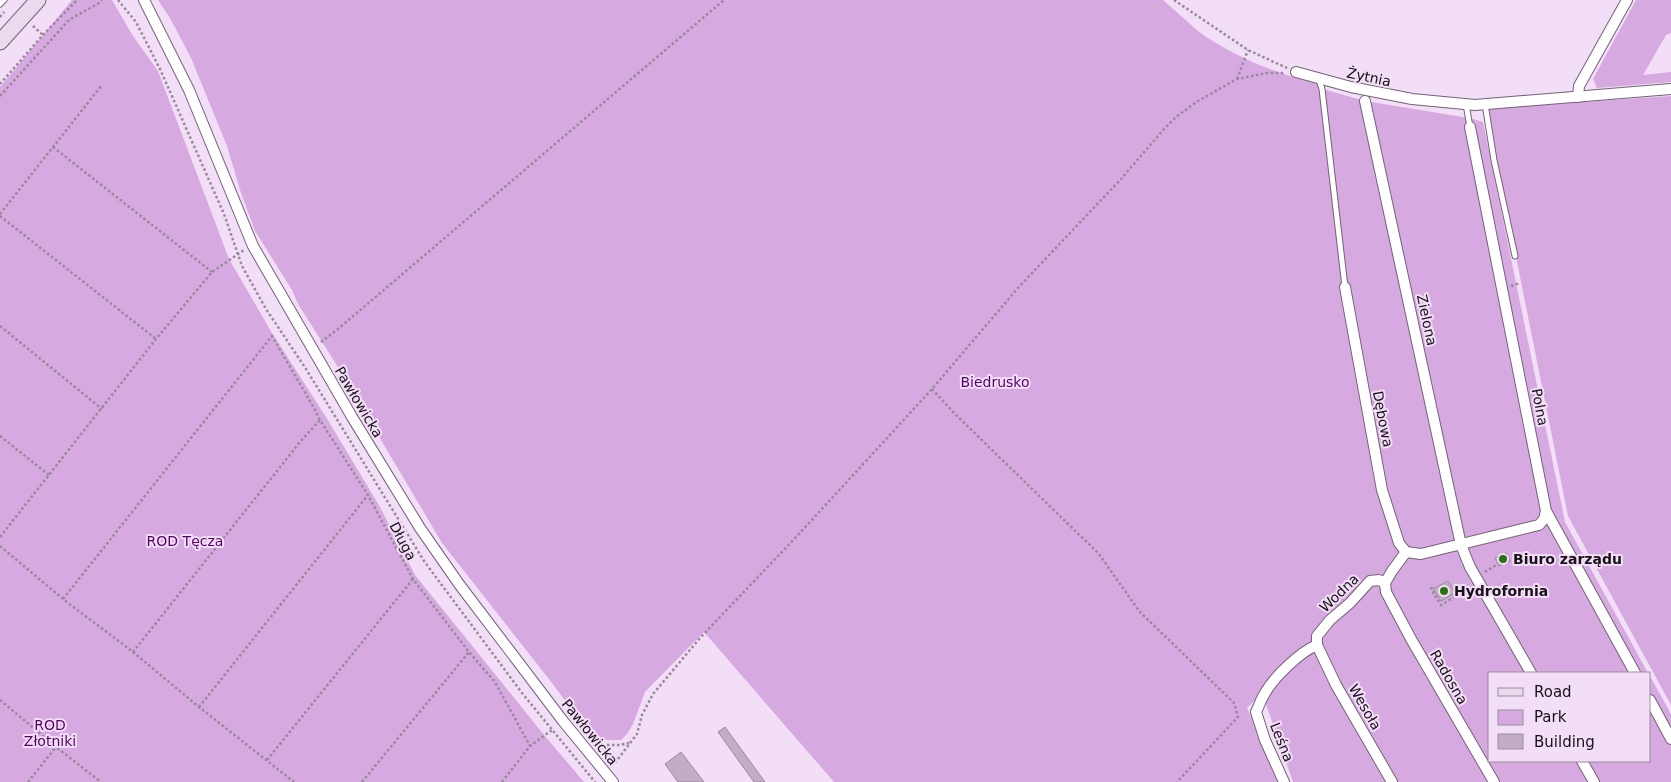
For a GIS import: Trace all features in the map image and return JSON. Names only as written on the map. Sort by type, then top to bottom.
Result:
[{"type":"main road","points":[[0,42],[38,0]]},
{"type":"street","name":"Pawłowicka","points":[[144,0],[189,90],[253,246],[311,348],[420,528],[459,584],[612,782]]},
{"type":"street","points":[[1578,97],[1579,86],[1627,0]]},
{"type":"street","name":"Żytnia","points":[[1296,72],[1319,80],[1412,99],[1466,104],[1671,89]]},
{"type":"street","name":"Zielona","points":[[1365,101],[1461,545],[1466,561],[1530,672]]},
{"type":"street","name":"Polna","points":[[1470,127],[1546,511],[1634,672]]},
{"type":"street","name":"Dębowa","points":[[1345,287],[1382,490],[1399,543],[1406,552]]},
{"type":"street","points":[[1385,583],[1406,552],[1421,554],[1539,525],[1544,519],[1546,511]]},
{"type":"street","name":"Wodna","points":[[1256,712],[1265,693],[1282,672],[1308,649],[1317,645],[1318,636],[1330,620],[1350,603],[1370,581],[1379,580],[1385,583]]},
{"type":"street","name":"Radosna","points":[[1385,583],[1386,592],[1411,639],[1494,782]]},
{"type":"street","name":"Wesoła","points":[[1317,645],[1336,684],[1392,782]]},
{"type":"street","points":[[1651,702],[1671,738]]},
{"type":"street","name":"Leśna","points":[[1256,712],[1284,782]]},
{"type":"street","points":[[1583,762],[1594,782]]},
{"type":"lane","points":[[0,4],[4,0]]},
{"type":"lane","points":[[1319,80],[1322,89],[1345,287]]},
{"type":"lane","points":[[1466,104],[1470,127]]},
{"type":"lane","points":[[1485,104],[1494,160],[1515,256]]},
{"type":"path","points":[[0,84],[77,0]]},
{"type":"path","points":[[0,96],[69,20],[102,0]]},
{"type":"path","points":[[118,0],[136,22],[160,70],[224,214],[238,253]]},
{"type":"path","points":[[311,348],[338,330],[724,0]]},
{"type":"path","points":[[1174,0],[1248,50],[1296,72]]},
{"type":"path","points":[[1237,79],[1248,50]]},
{"type":"path","points":[[615,763],[637,734],[642,715],[649,701],[700,638],[805,528],[932,390],[1017,289],[1120,180],[1164,129],[1176,117],[1198,101],[1237,79],[1267,73],[1296,72]]},
{"type":"path","points":[[102,85],[0,215],[156,339]]},
{"type":"path","points":[[53,147],[212,272]]},
{"type":"path","points":[[0,537],[156,339],[212,272],[238,253],[253,246]]},
{"type":"path","points":[[0,326],[102,409]]},
{"type":"path","name":"Długa","points":[[64,599],[272,336],[320,420],[368,495],[412,580],[495,682],[530,746]]},
{"type":"path","points":[[932,390],[1100,554],[1139,611],[1234,703],[1238,717],[1177,782]]},
{"type":"path","points":[[132,652],[300,442],[320,420]]},
{"type":"path","points":[[0,436],[49,475]]},
{"type":"path","points":[[199,706],[368,495]]},
{"type":"path","points":[[0,546],[294,782]]},
{"type":"path","points":[[1476,578],[1498,564]]},
{"type":"path","points":[[267,760],[412,580]]},
{"type":"path","points":[[1432,587],[1431,589],[1441,604],[1461,593],[1459,591]]},
{"type":"path","points":[[362,782],[469,652]]},
{"type":"path","points":[[0,700],[101,782]]},
{"type":"path","points":[[502,782],[530,746],[563,721]]},
{"type":"path","points":[[581,744],[620,745],[630,743]]},
{"type":"path","points":[[28,782],[56,747]]},
{"type":"green space","name":"ROD Tęcza","points":[[72,0],[112,0],[133,36],[158,71],[229,259],[272,333],[326,417],[380,507],[415,575],[584,782],[0,782],[0,87]]},
{"type":"green space","name":"Biedrusko","points":[[158,0],[1163,0],[1211,40],[1241,57],[1274,71],[1322,85],[1323,89],[1365,101],[1483,122],[1565,522],[1647,672],[1488,672],[1488,762],[1651,762],[1651,678],[1671,714],[1671,782],[1293,782],[1262,693],[1247,708],[1282,782],[834,782],[704,632],[645,692],[633,724],[621,740],[594,740],[552,683],[442,543],[255,231],[227,146],[191,58],[170,18]]},
{"type":"green space","points":[[1636,0],[1671,0],[1671,33],[1666,35],[1643,75],[1671,72],[1671,82],[1597,88],[1593,79]]},
{"type":"green space","points":[[1671,96],[1671,705],[1568,516],[1486,107]]},
{"type":"building","name":"Biuro zarządu","points":[[1506,553],[1510,561],[1499,566],[1495,558]]},
{"type":"building","name":"Hydrofornia","points":[[1448,581],[1455,593],[1441,601],[1433,589]]},
{"type":"building","points":[[725,727],[765,782],[754,782],[718,732]]},
{"type":"building","points":[[681,752],[704,782],[678,782],[665,764]]},
{"type":"place","name":"Biuro zarządu","points":[[1503,559]]},
{"type":"place","name":"Hydrofornia","points":[[1444,591]]},
{"type":"park label","name":"ROD Złotniki","points":[[50,734]]}]
